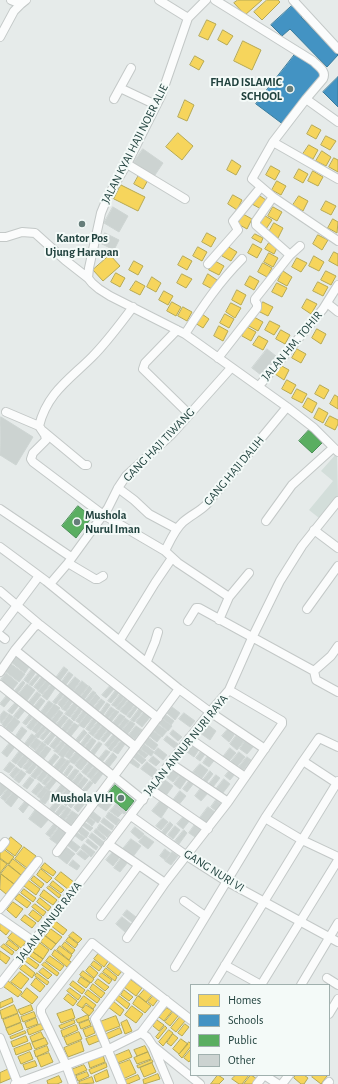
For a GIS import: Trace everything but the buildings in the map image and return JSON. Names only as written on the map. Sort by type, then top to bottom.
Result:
[{"type":"street","points":[[11,0],[23,2]]},
{"type":"street","points":[[159,0],[188,18],[206,0]]},
{"type":"street","points":[[215,0],[312,61],[324,74],[323,79],[273,142],[252,180],[273,197],[338,241]]},
{"type":"street","points":[[293,0],[338,49]]},
{"type":"street","points":[[0,37],[14,11],[23,2]]},
{"type":"street","name":"JALAN KYAI HAJI NOER ALIE","points":[[88,278],[101,213],[108,196],[127,164],[156,105],[168,77],[188,18]]},
{"type":"street","points":[[114,99],[131,68]]},
{"type":"street","points":[[120,88],[156,105]]},
{"type":"street","points":[[306,99],[338,122]]},
{"type":"street","points":[[273,142],[338,180]]},
{"type":"street","points":[[127,164],[185,199]]},
{"type":"street","points":[[208,264],[238,230],[233,222],[261,187]]},
{"type":"street","points":[[273,197],[256,221],[256,225],[290,255]]},
{"type":"street","points":[[0,237],[6,237],[22,232],[31,233],[88,278],[99,289],[185,334],[231,368],[259,386],[314,428],[336,450],[292,485],[266,521]]},
{"type":"street","points":[[218,358],[257,308],[255,299],[290,255],[300,246]]},
{"type":"street","points":[[185,334],[207,299],[225,276],[242,259]]},
{"type":"street","name":"JALAN HM. TOHIR","points":[[259,386],[327,303],[338,284]]},
{"type":"street","points":[[327,303],[338,312]]},
{"type":"street","points":[[133,307],[93,356],[62,384],[52,397],[44,409],[40,428],[46,440],[31,456],[33,462],[102,514],[165,551],[178,563],[229,597]]},
{"type":"street","points":[[177,330],[144,363],[143,369],[189,414]]},
{"type":"street","name":"GANG HAJI TIWANG","points":[[50,584],[70,560],[102,514],[108,508],[126,476],[167,439],[231,368]]},
{"type":"street","name":"GANG HAJI DALIH","points":[[165,551],[182,523],[206,505],[287,406]]},
{"type":"street","points":[[6,412],[40,428],[84,465],[87,465]]},
{"type":"street","points":[[118,488],[149,514],[177,529]]},
{"type":"street","name":"JALAN ANNUR NURI RAYA","points":[[83,878],[189,738],[229,690],[252,638],[280,581],[302,546],[338,501]]},
{"type":"street","points":[[0,510],[95,579],[103,576]]},
{"type":"street","points":[[314,530],[338,548]]},
{"type":"street","points":[[0,547],[50,584],[147,661],[179,689],[265,749]]},
{"type":"street","points":[[120,640],[172,558]]},
{"type":"street","points":[[307,609],[338,566]]},
{"type":"street","points":[[219,620],[229,597],[249,573]]},
{"type":"street","points":[[0,628],[39,576]]},
{"type":"street","points":[[0,591],[40,625],[158,718]]},
{"type":"street","points":[[188,621],[196,608],[199,608],[314,671],[316,680],[338,692]]},
{"type":"street","points":[[0,672],[15,650],[34,627],[40,625]]},
{"type":"street","points":[[147,661],[156,642],[158,632]]},
{"type":"street","points":[[314,671],[331,656],[338,646]]},
{"type":"street","points":[[15,650],[136,747]]},
{"type":"street","points":[[0,685],[142,800]]},
{"type":"street","points":[[57,852],[179,689]]},
{"type":"street","points":[[127,938],[165,883],[228,802],[280,727],[282,721],[229,690]]},
{"type":"street","points":[[0,730],[93,804]]},
{"type":"street","points":[[189,738],[245,776]]},
{"type":"street","points":[[175,967],[265,818],[319,738],[338,747]]},
{"type":"street","points":[[214,984],[338,783],[303,761]]},
{"type":"street","points":[[170,763],[228,802]]},
{"type":"street","points":[[0,777],[72,832]]},
{"type":"street","points":[[150,789],[208,829]]},
{"type":"street","name":"GANG NURI VI","points":[[131,816],[187,856],[226,881],[338,942]]},
{"type":"street","points":[[265,818],[302,840],[338,856]]},
{"type":"street","points":[[108,844],[138,866],[165,883]]},
{"type":"street","points":[[262,984],[338,860]]},
{"type":"street","points":[[0,909],[38,861]]},
{"type":"street","points":[[101,916],[138,866]]},
{"type":"street","name":"JALAN ANNUR RAYA","points":[[0,984],[83,878]]},
{"type":"street","points":[[184,901],[205,916]]},
{"type":"street","points":[[0,918],[33,941]]},
{"type":"street","points":[[302,984],[338,923]]},
{"type":"street","points":[[74,1084],[41,1013],[41,1008],[92,943],[190,1019]]},
{"type":"street","points":[[225,965],[259,984]]},
{"type":"street","points":[[122,1084],[95,1019],[130,973]]},
{"type":"street","points":[[327,978],[338,985]]},
{"type":"street","points":[[330,1012],[338,999]]},
{"type":"street","points":[[0,1038],[17,1084],[107,1050],[141,1033],[166,1000]]},
{"type":"street","points":[[141,1033],[147,1037],[152,1046],[169,1084]]},
{"type":"street","points":[[152,1046],[200,1084]]},
{"type":"street","points":[[257,1084],[263,1076]]},
{"type":"street","points":[[266,1076],[278,1084]]},
{"type":"street","points":[[282,1084],[288,1076]]},
{"type":"shaded area","points":[[337,453],[338,497],[319,518],[309,510],[333,481],[321,471]]},
{"type":"place","name":"FHAD ISLAMIC SCHOOL","points":[[290,89]]},
{"type":"place","name":"Kantor Pos Ujung Harapan","points":[[82,224]]},
{"type":"place","name":"Mushola Nurul Iman","points":[[77,522]]},
{"type":"place","name":"Mushola VIH","points":[[121,798]]}]
